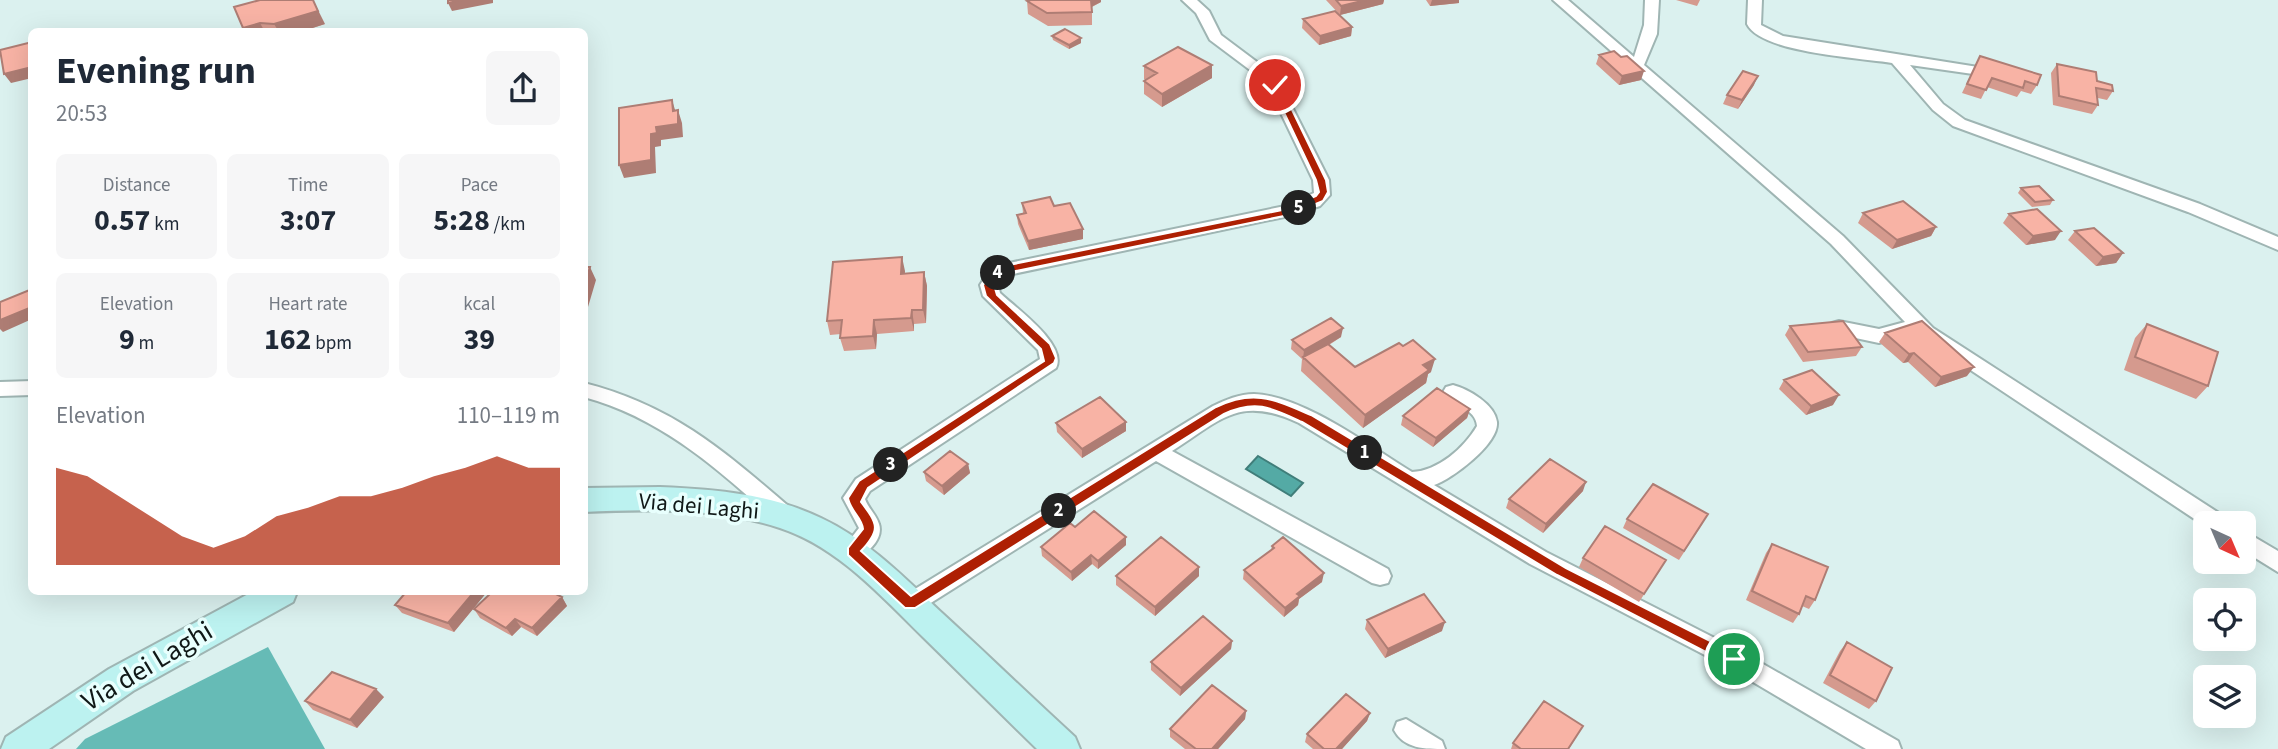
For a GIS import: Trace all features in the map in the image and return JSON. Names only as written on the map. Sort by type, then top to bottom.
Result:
[{"type":"main road","name":"Via dei Laghi","points":[[588,500],[704,503],[749,508],[786,517],[819,531],[852,551],[1062,749]]},
{"type":"main road","name":"Via dei Laghi","points":[[19,749],[121,680],[276,595]]},
{"type":"street","points":[[852,551],[867,536],[870,529],[869,521],[855,504],[854,498],[863,485],[1049,363],[1046,347],[992,296],[989,285],[995,275],[1009,269],[1289,211],[1314,202],[1322,195],[1324,188],[1316,169],[1272,80],[1215,37],[1203,13],[1189,0]]},
{"type":"street","points":[[1561,0],[1837,240],[1915,324],[1944,347],[2198,511]]},
{"type":"street","points":[[1637,65],[1647,42],[1652,19],[1652,0]]},
{"type":"street","points":[[1755,0],[1754,26],[1773,38],[1973,70]]},
{"type":"street","points":[[1897,59],[1934,104],[1959,123],[2201,211],[2278,244]]},
{"type":"street","points":[[1839,328],[1879,336],[1903,331],[1915,324]]},
{"type":"street","points":[[0,389],[28,388]]},
{"type":"street","points":[[588,391],[620,400],[674,425],[710,451],[786,517]]},
{"type":"street","points":[[1410,480],[1429,478],[1443,472],[1482,438],[1488,428],[1489,422],[1481,412],[1453,392]]},
{"type":"street","points":[[910,604],[1227,407],[1254,400],[1278,406],[1306,418],[1562,571],[1734,659],[1889,749]]},
{"type":"street","points":[[1156,451],[1380,576]]},
{"type":"street","points":[[2256,548],[2278,563]]},
{"type":"street","points":[[1406,730],[1433,749]]},
{"type":"shaded area","points":[[1258,456],[1303,483],[1291,496],[1246,469]]},
{"type":"shaded area","points":[[268,647],[325,749],[76,749],[85,739]]},
{"type":"building","points":[[260,0],[313,0],[318,11],[274,24],[260,23],[243,28],[234,7]]},
{"type":"building","points":[[1091,0],[1092,12],[1047,13],[1027,1]]},
{"type":"building","points":[[1336,0],[1366,0],[1341,6]]},
{"type":"building","points":[[1335,11],[1352,27],[1320,36],[1303,19]]},
{"type":"building","points":[[1065,29],[1081,38],[1069,45],[1052,36]]},
{"type":"building","points":[[28,43],[28,68],[4,74],[0,50]]},
{"type":"building","points":[[1178,47],[1212,65],[1162,94],[1144,81],[1157,73],[1144,66]]},
{"type":"building","points":[[1614,51],[1621,57],[1627,56],[1644,71],[1622,76],[1599,55]]},
{"type":"building","points":[[1980,56],[2041,75],[2037,85],[2025,81],[2023,88],[1992,78],[1986,90],[1967,84]]},
{"type":"building","points":[[2057,64],[2096,72],[2097,81],[2112,85],[2113,91],[2096,88],[2098,105],[2059,96]]},
{"type":"building","points":[[1743,71],[1758,76],[1742,100],[1727,95]]},
{"type":"building","points":[[672,100],[673,111],[678,110],[678,124],[656,127],[657,133],[651,134],[651,160],[619,165],[619,108]]},
{"type":"building","points":[[2039,186],[2053,200],[2035,202],[2021,188]]},
{"type":"building","points":[[1050,197],[1054,206],[1070,203],[1083,229],[1028,241],[1017,215],[1026,213],[1022,203]]},
{"type":"building","points":[[1903,201],[1936,227],[1897,240],[1863,213]]},
{"type":"building","points":[[2037,209],[2061,231],[2033,236],[2009,214]]},
{"type":"building","points":[[2094,228],[2123,253],[2103,257],[2075,231]]},
{"type":"building","points":[[902,257],[901,274],[924,272],[923,310],[912,310],[911,318],[874,320],[873,336],[840,338],[842,320],[827,321],[833,262]]},
{"type":"building","points":[[28,291],[28,309],[0,320],[0,302]]},
{"type":"building","points":[[1331,318],[1343,328],[1304,350],[1292,340]]},
{"type":"building","points":[[1843,321],[1862,347],[1808,352],[1790,326]]},
{"type":"building","points":[[1922,321],[1974,367],[1941,377],[1914,353],[1909,354],[1885,333]]},
{"type":"building","points":[[2147,324],[2218,352],[2208,386],[2135,357]]},
{"type":"building","points":[[1413,340],[1435,359],[1423,365],[1429,370],[1365,415],[1303,357],[1328,344],[1355,367],[1399,343],[1403,346]]},
{"type":"building","points":[[1812,370],[1839,395],[1811,406],[1784,380]]},
{"type":"building","points":[[1437,388],[1470,409],[1436,438],[1403,416]]},
{"type":"building","points":[[1100,397],[1126,422],[1082,449],[1056,423]]},
{"type":"building","points":[[950,451],[968,464],[942,486],[924,472]]},
{"type":"building","points":[[1550,459],[1586,482],[1546,524],[1509,499]]},
{"type":"building","points":[[1653,484],[1708,514],[1684,551],[1627,519]]},
{"type":"building","points":[[1094,511],[1126,537],[1098,561],[1091,555],[1071,572],[1041,547],[1070,523],[1075,527]]},
{"type":"building","points":[[1605,526],[1666,560],[1644,594],[1583,558]]},
{"type":"building","points":[[1161,537],[1199,567],[1155,607],[1116,576]]},
{"type":"building","points":[[1283,537],[1324,573],[1297,594],[1300,596],[1285,608],[1244,570],[1274,548],[1272,546]]},
{"type":"building","points":[[1772,544],[1828,567],[1815,600],[1806,596],[1799,614],[1752,591]]},
{"type":"building","points":[[1424,594],[1445,622],[1388,649],[1367,620]]},
{"type":"building","points":[[403,595],[471,595],[448,623],[395,605]]},
{"type":"building","points":[[489,595],[562,597],[532,628],[515,619],[506,628],[474,609]]},
{"type":"building","points":[[1203,616],[1232,641],[1181,688],[1151,662]]},
{"type":"building","points":[[1847,642],[1892,668],[1876,701],[1830,675]]},
{"type":"building","points":[[332,672],[376,689],[350,720],[305,701]]},
{"type":"building","points":[[1212,685],[1246,711],[1212,749],[1196,749],[1170,729]]},
{"type":"building","points":[[1346,694],[1370,713],[1336,749],[1324,749],[1307,734]]},
{"type":"building","points":[[1544,701],[1583,726],[1568,749],[1521,749],[1513,743]]},
{"type":"route","points":[[1275,85],[1321,180],[1324,188],[1322,195],[1308,205],[1289,211],[1009,269],[995,275],[989,285],[992,296],[1046,347],[1049,363],[863,485],[854,498],[858,509],[869,521],[870,529],[861,544],[852,551],[910,604],[1220,411],[1239,401],[1264,401],[1306,418],[1336,435],[1562,571],[1734,659]]}]
